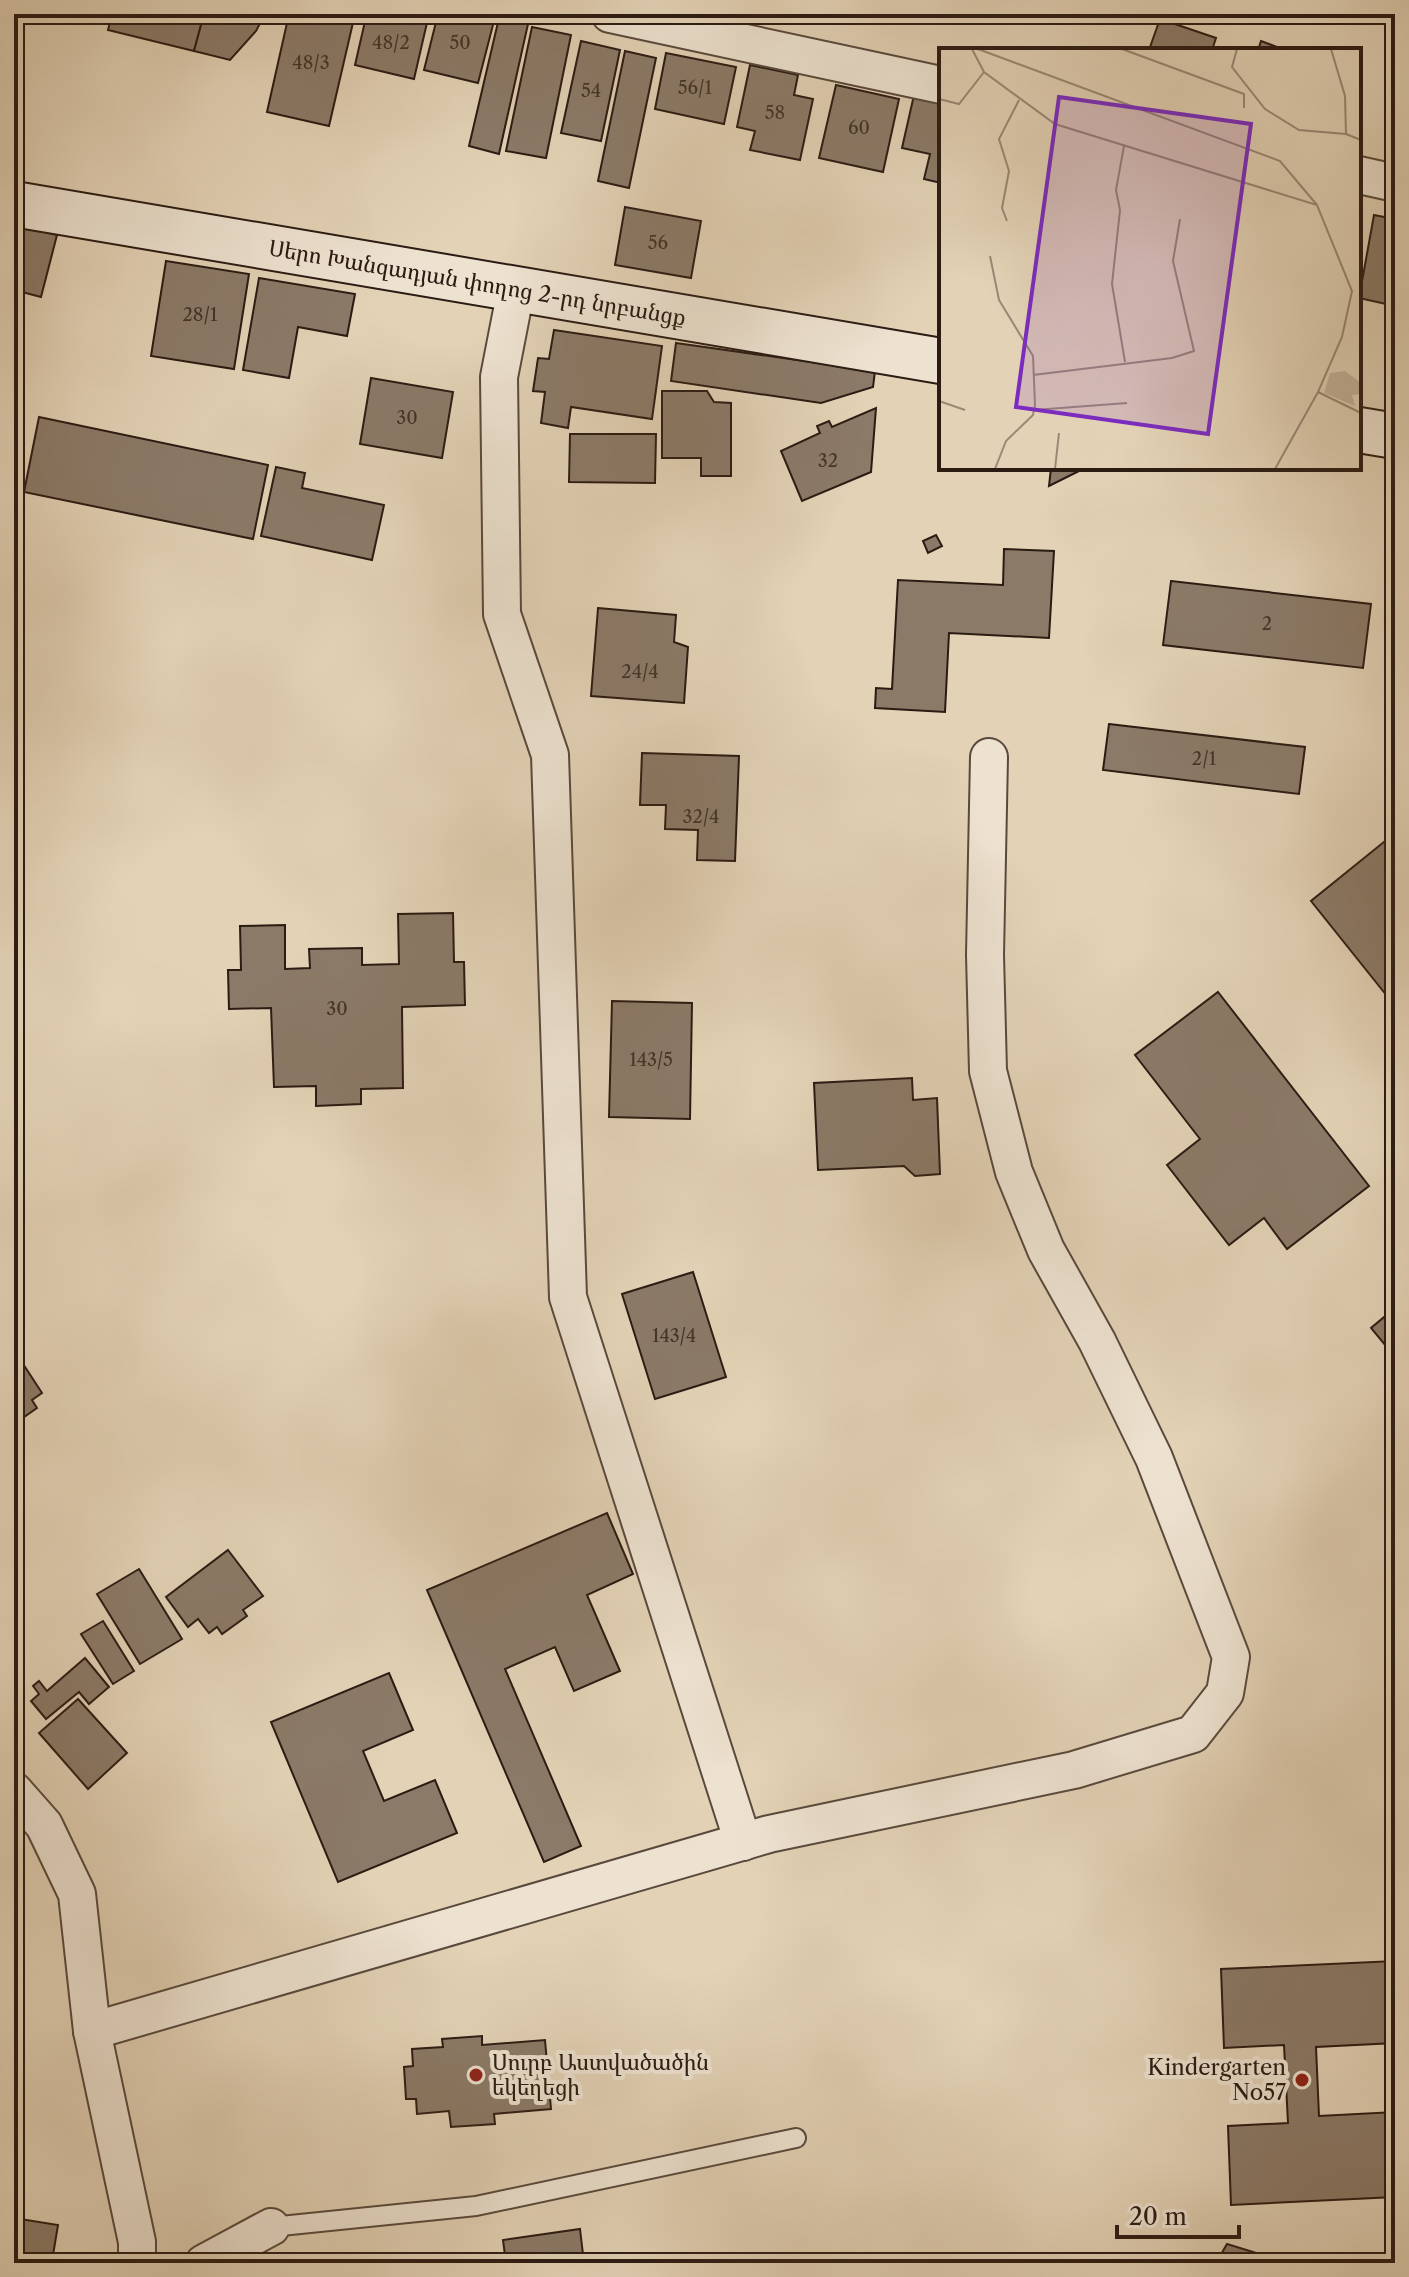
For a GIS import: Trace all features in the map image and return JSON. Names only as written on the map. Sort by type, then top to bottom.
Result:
[{"type":"street","points":[[610,14],[939,85]]},
{"type":"street","points":[[1361,175],[1395,183]]},
{"type":"street","name":"Սերո Խանզադյան փողոց 2-րդ նրբանցք","points":[[14,204],[939,361]]},
{"type":"street","points":[[516,290],[499,377],[502,614],[550,755],[568,1297],[743,1842]]},
{"type":"street","points":[[1361,430],[1395,436]]},
{"type":"street","points":[[92,2031],[743,1842],[1074,1770],[1193,1734],[1225,1693],[1231,1657],[1154,1458],[1097,1341],[1046,1250],[1014,1172],[988,1071],[985,955],[989,757]]},
{"type":"street","points":[[14,1791],[44,1825],[77,1894],[92,2031],[137,2242],[137,2263]]},
{"type":"street","points":[[204,2263],[271,2227]]},
{"type":"lane","points":[[271,2227],[476,2206],[796,2138]]},
{"type":"building","points":[[112,14],[204,14],[194,51],[108,30]]},
{"type":"building","points":[[204,14],[265,14],[256,31],[230,60],[194,51]]},
{"type":"building","points":[[289,14],[355,14],[329,126],[267,112]]},
{"type":"building","points":[[386,14],[429,14],[414,79],[355,65],[366,17],[384,22]]},
{"type":"building","points":[[438,14],[495,17],[478,83],[424,70]]},
{"type":"building","points":[[499,18],[528,24],[499,154],[469,146]]},
{"type":"building","points":[[1160,19],[1216,38],[1213,48],[1150,48]]},
{"type":"building","points":[[532,27],[571,35],[546,158],[506,151]]},
{"type":"building","points":[[581,41],[620,50],[601,141],[561,133]]},
{"type":"building","points":[[1261,41],[1280,48],[1259,48]]},
{"type":"building","points":[[625,51],[656,58],[629,188],[598,181]]},
{"type":"building","points":[[666,53],[736,67],[724,124],[655,109]]},
{"type":"building","points":[[750,65],[798,75],[794,95],[813,99],[800,160],[750,150],[755,131],[737,127]]},
{"type":"building","points":[[836,85],[899,99],[883,172],[819,158]]},
{"type":"building","points":[[914,95],[939,101],[939,183],[924,179],[930,154],[902,148]]},
{"type":"building","points":[[625,207],[701,221],[691,278],[615,265]]},
{"type":"building","points":[[1374,215],[1395,219],[1395,306],[1361,298]]},
{"type":"building","points":[[14,224],[57,235],[41,297],[14,290]]},
{"type":"building","points":[[166,261],[249,274],[234,369],[151,356]]},
{"type":"building","points":[[259,278],[355,294],[347,336],[298,327],[289,378],[243,370]]},
{"type":"building","points":[[554,330],[662,346],[652,419],[571,407],[568,428],[541,423],[545,392],[533,391],[538,358],[549,359]]},
{"type":"building","points":[[676,343],[875,371],[873,387],[821,403],[671,381]]},
{"type":"building","points":[[371,378],[453,392],[442,458],[360,444]]},
{"type":"building","points":[[662,391],[707,391],[714,402],[731,403],[731,476],[701,476],[701,458],[662,458]]},
{"type":"building","points":[[876,408],[871,472],[802,501],[781,451],[820,433],[817,426],[829,421],[832,427]]},
{"type":"building","points":[[39,417],[268,465],[253,539],[24,492]]},
{"type":"building","points":[[570,434],[656,434],[655,483],[569,482]]},
{"type":"building","points":[[276,467],[305,473],[302,488],[384,505],[372,560],[261,536]]},
{"type":"building","points":[[1051,470],[1081,470],[1049,486]]},
{"type":"building","points":[[936,535],[942,546],[928,553],[923,541]]},
{"type":"building","points":[[1004,549],[1054,551],[1049,638],[949,633],[945,712],[875,708],[876,688],[892,689],[898,580],[1003,585]]},
{"type":"building","points":[[1171,581],[1371,604],[1363,668],[1163,645]]},
{"type":"building","points":[[598,608],[676,615],[674,642],[688,647],[684,703],[591,696]]},
{"type":"building","points":[[1109,724],[1305,747],[1299,794],[1103,770]]},
{"type":"building","points":[[642,753],[739,756],[735,861],[697,860],[698,830],[665,829],[666,805],[640,805]]},
{"type":"building","points":[[1395,833],[1395,1006],[1311,901]]},
{"type":"building","points":[[453,913],[454,962],[464,962],[465,1005],[402,1007],[403,1088],[361,1089],[361,1104],[316,1106],[316,1086],[274,1087],[271,1008],[229,1009],[228,970],[241,970],[240,926],[285,925],[285,969],[310,968],[309,949],[362,948],[362,965],[399,964],[398,914]]},
{"type":"building","points":[[1218,992],[1369,1186],[1287,1249],[1264,1218],[1229,1245],[1167,1165],[1200,1139],[1135,1055]]},
{"type":"building","points":[[612,1001],[692,1003],[690,1119],[609,1117]]},
{"type":"building","points":[[912,1078],[913,1100],[937,1098],[940,1174],[915,1176],[904,1166],[818,1170],[814,1083]]},
{"type":"building","points":[[693,1272],[726,1377],[655,1399],[622,1294]]},
{"type":"building","points":[[1395,1308],[1395,1357],[1371,1328]]},
{"type":"building","points":[[14,1350],[42,1393],[32,1400],[37,1408],[14,1424]]},
{"type":"building","points":[[607,1513],[633,1574],[587,1595],[620,1671],[574,1691],[555,1647],[505,1669],[581,1846],[544,1862],[427,1590]]},
{"type":"building","points":[[228,1550],[263,1596],[243,1610],[247,1616],[222,1634],[217,1627],[209,1633],[198,1619],[188,1627],[166,1597]]},
{"type":"building","points":[[139,1569],[182,1639],[140,1664],[97,1594]]},
{"type":"building","points":[[103,1621],[134,1671],[113,1684],[81,1634]]},
{"type":"building","points":[[85,1658],[109,1687],[89,1704],[79,1692],[46,1719],[31,1701],[39,1694],[33,1686],[39,1681],[47,1691]]},
{"type":"building","points":[[389,1673],[413,1730],[363,1751],[384,1801],[435,1780],[457,1833],[338,1882],[271,1722]]},
{"type":"building","points":[[78,1699],[127,1753],[88,1789],[39,1733]]},
{"type":"building","name":"Kindergarten No57","points":[[1395,1961],[1395,2043],[1316,2047],[1319,2116],[1395,2112],[1395,2197],[1231,2205],[1228,2126],[1288,2123],[1284,2045],[1224,2048],[1221,1969]]},
{"type":"building","name":"Սուրբ Աստվածածին եկեղեցի","points":[[482,2036],[482,2045],[545,2040],[551,2109],[494,2114],[495,2124],[451,2127],[449,2111],[417,2114],[416,2099],[406,2099],[404,2067],[413,2066],[412,2049],[443,2047],[442,2039]]},
{"type":"building","points":[[14,2218],[58,2225],[52,2261],[14,2255]]},
{"type":"building","points":[[580,2229],[584,2263],[506,2263],[503,2240]]},
{"type":"building","points":[[1227,2244],[1289,2263],[1216,2263]]},
{"type":"building","points":[[338,2253],[339,2263],[293,2263],[292,2258]]},
{"type":"place","name":"Սուրբ Աստվածածին եկեղեցի","points":[[476,2075]]},
{"type":"place","name":"Kindergarten No57","points":[[1302,2080]]}]
